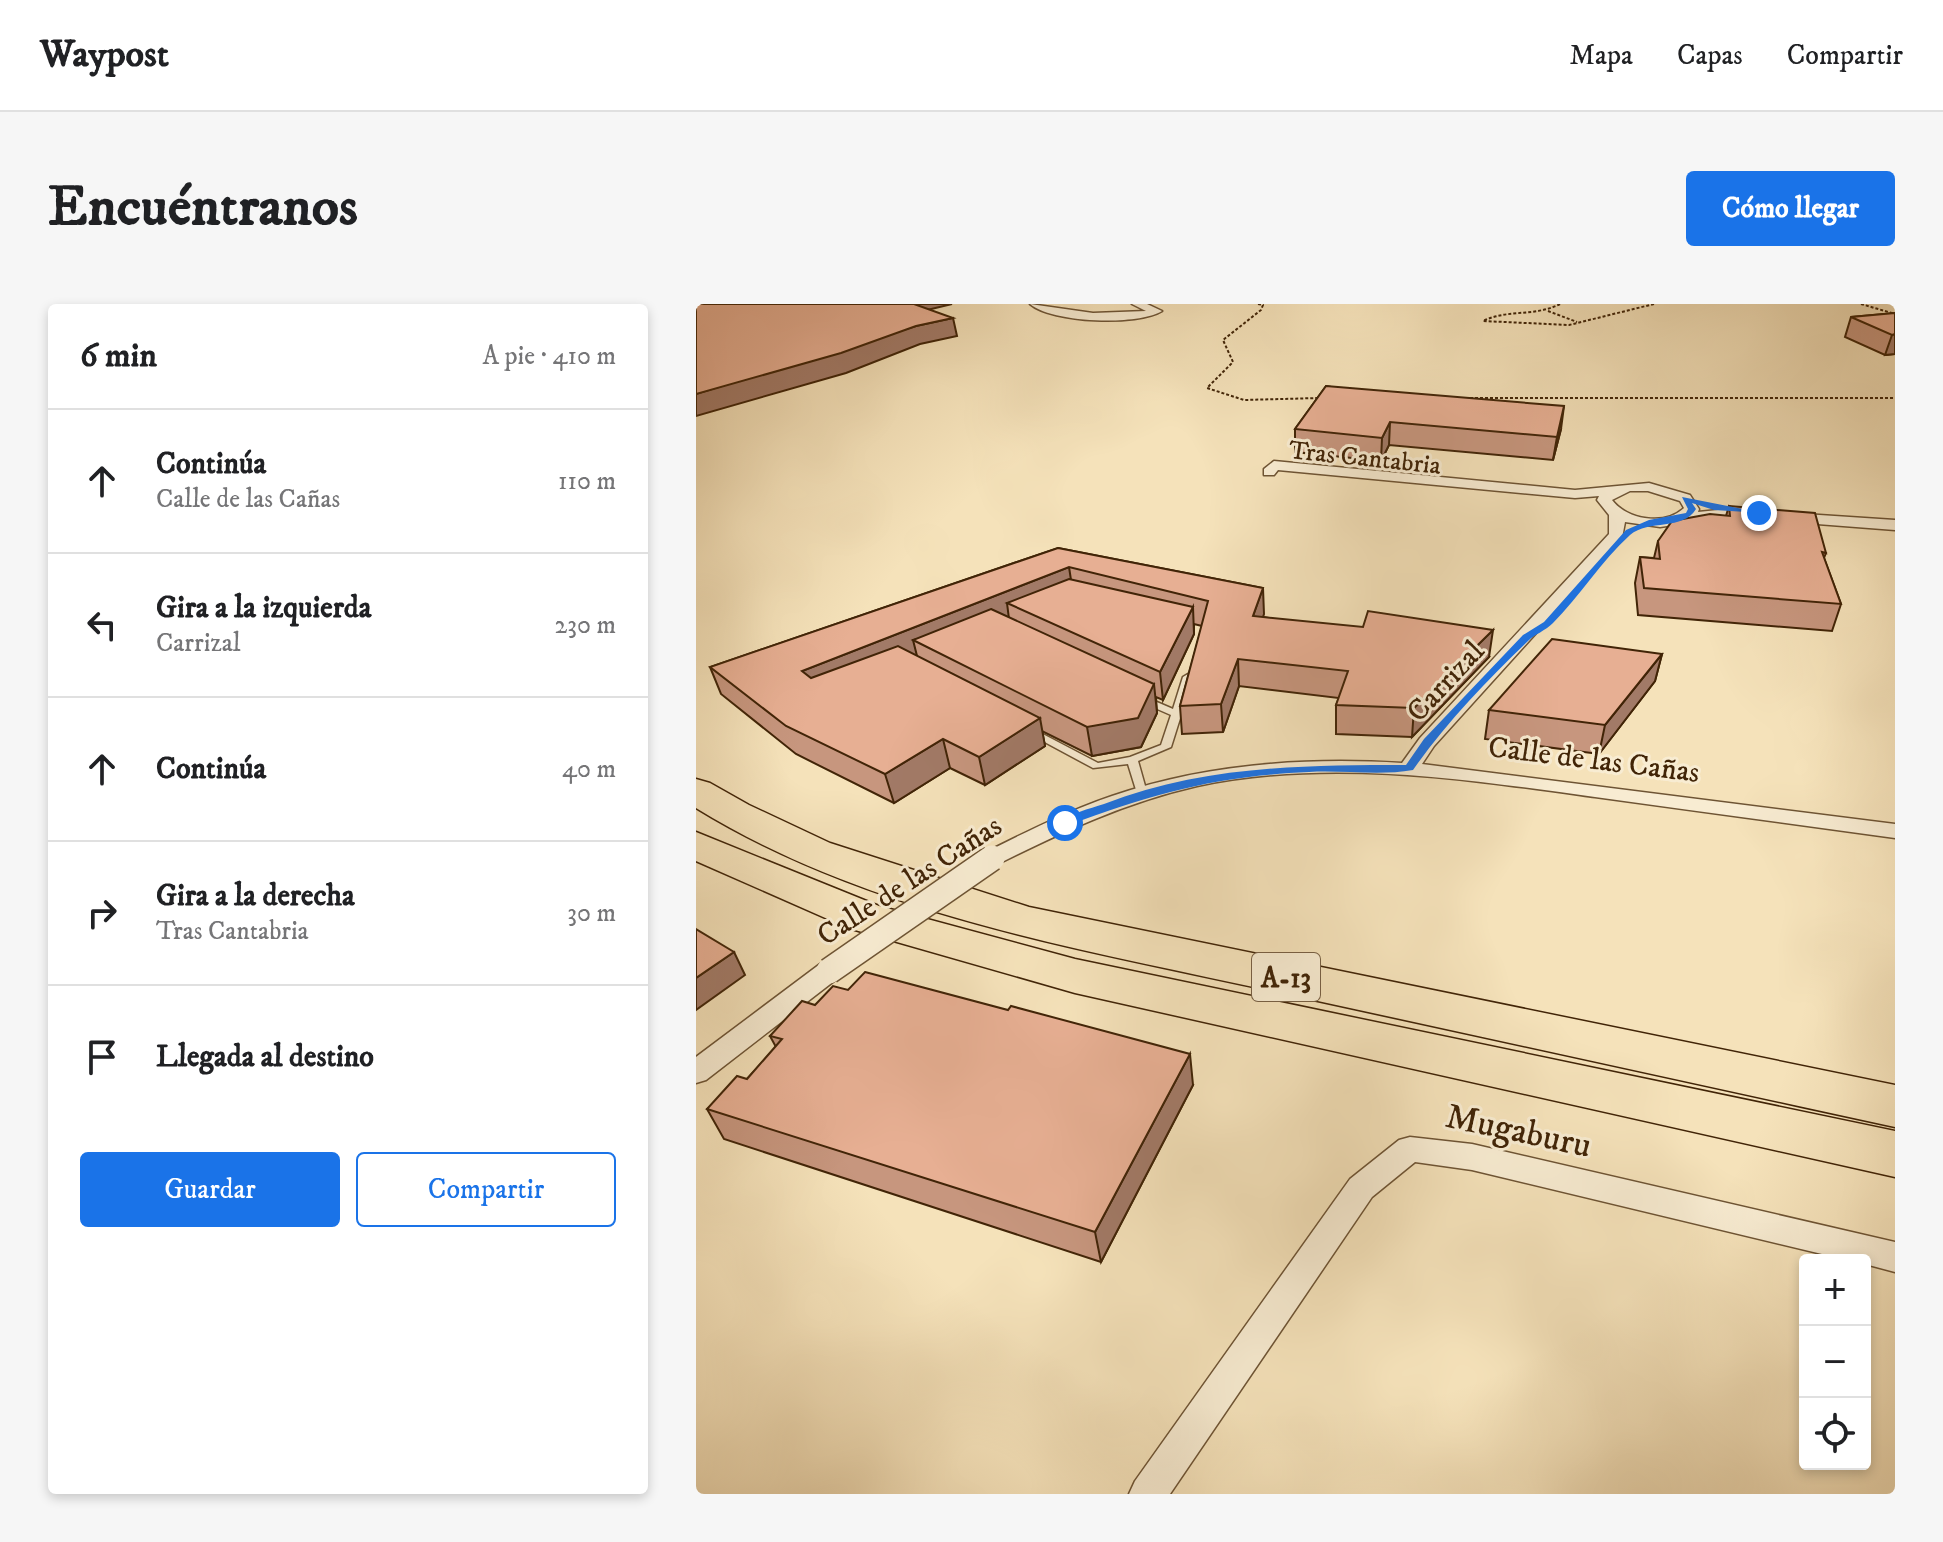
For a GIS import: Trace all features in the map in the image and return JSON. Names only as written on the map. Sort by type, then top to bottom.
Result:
[{"type":"highway","name":"A-13","points":[[696,791],[793,844],[902,885],[1028,922],[1895,1106]]},
{"type":"highway","name":"A-13","points":[[696,845],[864,917],[1075,976],[1895,1154]]},
{"type":"street","points":[[1035,304],[1060,313],[1144,316],[1157,311],[1137,304]]},
{"type":"street","name":"Tras Cantabria","points":[[1613,491],[1575,494],[1274,465],[1269,472],[1580,502],[1614,512]]},
{"type":"street","points":[[1613,491],[1649,487],[1714,508],[1790,517]]},
{"type":"street","name":"Carrizal","points":[[1409,768],[1427,742],[1527,637],[1617,535],[1614,512],[1604,500],[1613,491]]},
{"type":"street","points":[[1682,518],[1692,509],[1685,498]]},
{"type":"street","points":[[1614,512],[1652,522],[1728,513],[1895,525]]},
{"type":"street","name":"Carrizal","points":[[1527,637],[1547,624],[1621,539],[1652,522]]},
{"type":"street","name":"Calle de las Cañas","points":[[696,1072],[829,971],[992,858],[1065,823],[1142,793],[1229,774],[1310,768],[1409,768],[1895,831]]},
{"type":"street","name":"Mugaburu","points":[[1148,1494],[1361,1188],[1410,1149],[1472,1157],[1895,1257]]},
{"type":"lane","points":[[1015,724],[1097,766],[1132,760],[1166,747],[1195,659]]},
{"type":"lane","points":[[1126,691],[1176,714]]},
{"type":"lane","points":[[1132,760],[1142,793]]},
{"type":"path","points":[[1258,304],[1263,305],[1261,310],[1223,340],[1233,355],[1233,362],[1207,388],[1220,396],[1247,399],[1318,398]]},
{"type":"path","points":[[1548,311],[1560,304]]},
{"type":"path","points":[[1583,323],[1548,311],[1495,316],[1483,321],[1557,326],[1583,323],[1654,304]]},
{"type":"path","points":[[1861,304],[1895,314]]},
{"type":"path","points":[[1451,398],[1895,398]]},
{"type":"building","points":[[696,304],[914,304],[953,318],[916,326],[841,353],[696,394]]},
{"type":"building","points":[[1895,313],[1895,334],[1892,335],[1851,317]]},
{"type":"building","points":[[1326,386],[1564,406],[1557,437],[1390,422],[1382,438],[1295,429]]},
{"type":"building","points":[[1729,506],[1815,513],[1826,553],[1822,552],[1841,604],[1644,588],[1640,557],[1660,559],[1658,541],[1672,521],[1710,514],[1730,516]]},
{"type":"building","points":[[1058,548],[1263,588],[1253,616],[1363,627],[1368,611],[1493,630],[1414,708],[1336,705],[1348,671],[1238,659],[1221,704],[1180,706],[1208,601],[1069,567],[802,671],[811,678],[898,646],[1040,718],[979,757],[943,739],[885,774],[786,726],[710,667]]},
{"type":"building","points":[[1069,579],[1193,607],[1160,672],[1007,603]]},
{"type":"building","points":[[991,609],[1154,684],[1138,718],[1087,727],[913,640]]},
{"type":"building","points":[[1552,639],[1662,654],[1605,725],[1489,710]]},
{"type":"building","points":[[696,929],[734,952],[696,978]]},
{"type":"building","points":[[865,972],[1008,1010],[1011,1006],[1190,1054],[1095,1232],[707,1109],[737,1076],[747,1079],[782,1039],[770,1036],[802,1001],[815,1005],[833,986],[848,990]]},
{"type":"route","points":[[1065,823],[1142,793],[1229,774],[1310,768],[1409,768],[1427,742],[1527,637],[1547,624],[1629,532],[1652,522],[1673,521],[1689,514],[1691,504],[1685,498],[1714,508],[1759,513]]}]
